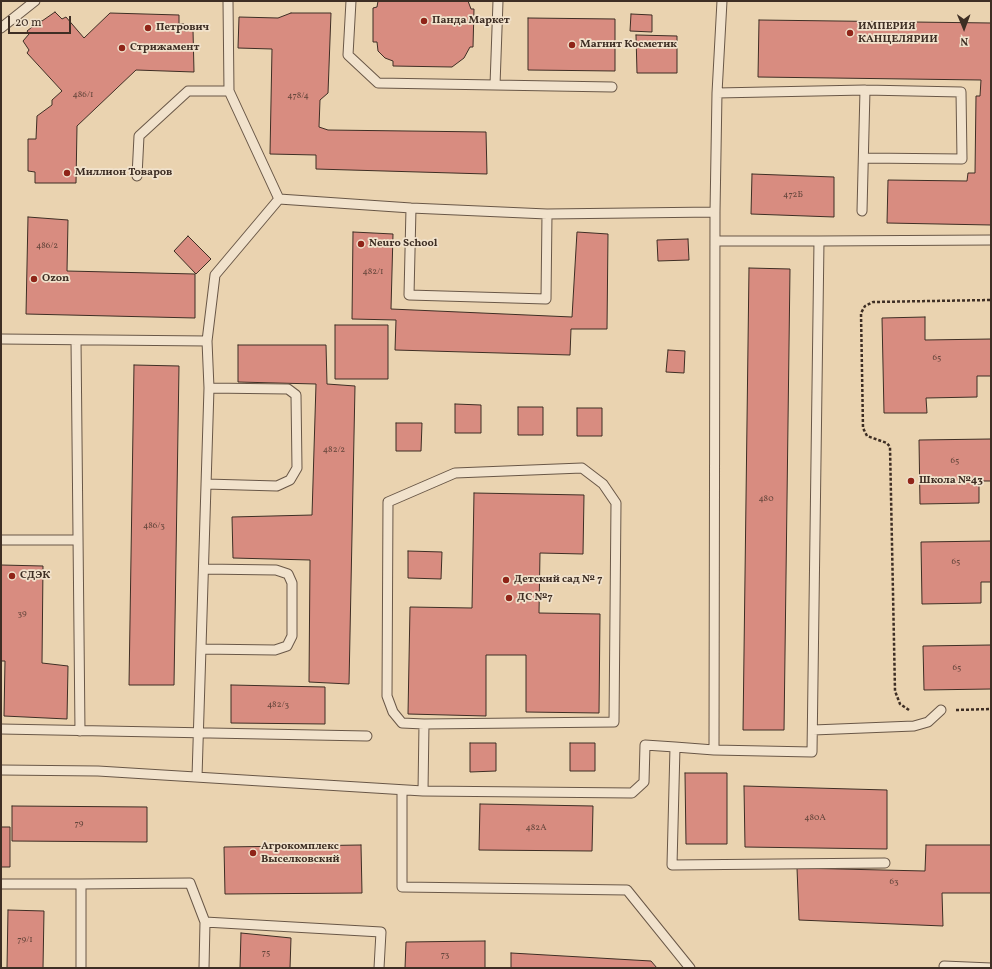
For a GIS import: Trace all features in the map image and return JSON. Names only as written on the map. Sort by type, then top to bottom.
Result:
[{"type":"lane","points":[[1,28],[34,1]]},
{"type":"lane","points":[[228,1],[229,91],[279,199]]},
{"type":"lane","points":[[351,1],[348,56],[378,83],[612,87]]},
{"type":"lane","points":[[495,84],[498,1]]},
{"type":"lane","points":[[714,750],[715,212],[717,93],[722,1]]},
{"type":"lane","points":[[717,93],[865,90],[961,92],[962,159],[865,158]]},
{"type":"lane","points":[[862,211],[865,158],[865,90]]},
{"type":"lane","points":[[137,176],[139,136],[188,91],[229,91]]},
{"type":"lane","points":[[279,199],[411,208],[548,214],[715,212]]},
{"type":"lane","points":[[197,777],[209,388],[207,341],[215,275],[279,199]]},
{"type":"lane","points":[[411,208],[409,294],[546,299],[548,214]]},
{"type":"lane","points":[[716,241],[991,240]]},
{"type":"lane","points":[[1,770],[98,771],[423,791],[632,793],[644,782],[645,745],[714,750],[812,752],[819,241]]},
{"type":"lane","points":[[1,339],[207,341]]},
{"type":"lane","points":[[76,340],[80,730]]},
{"type":"lane","points":[[206,484],[277,486],[290,480],[297,468],[296,395],[288,389],[209,388]]},
{"type":"lane","points":[[582,468],[603,484],[616,502],[614,722],[424,724],[402,723],[393,712],[387,696],[388,502],[455,473],[582,468]]},
{"type":"lane","points":[[1,540],[78,540]]},
{"type":"lane","points":[[201,649],[275,650],[287,646],[292,636],[292,583],[288,574],[276,570],[204,569]]},
{"type":"lane","points":[[813,730],[914,726],[928,722],[941,710]]},
{"type":"lane","points":[[423,791],[424,724]]},
{"type":"lane","points":[[1,729],[367,736]]},
{"type":"lane","points":[[675,747],[672,865],[885,863]]},
{"type":"lane","points":[[402,790],[402,887],[627,890],[690,968]]},
{"type":"lane","points":[[1,884],[190,883],[205,922],[204,968]]},
{"type":"lane","points":[[81,884],[81,968]]},
{"type":"lane","points":[[205,922],[381,932],[379,968]]},
{"type":"lane","points":[[944,966],[991,968]]},
{"type":"path","points":[[913,711],[900,704],[895,691],[890,447],[887,443],[871,439],[863,428],[861,313],[865,306],[873,302],[991,300]]},
{"type":"path","points":[[941,710],[991,709]]},
{"type":"building","points":[[378,1],[468,1],[471,9],[474,9],[473,47],[470,47],[464,58],[452,67],[393,66],[393,61],[385,58],[378,51],[377,42],[373,42],[373,8],[377,7]]},
{"type":"building","points":[[55,12],[62,19],[66,17],[84,38],[110,13],[179,15],[179,24],[184,24],[184,31],[193,30],[194,72],[136,70],[77,126],[76,183],[35,183],[35,172],[28,171],[28,139],[36,139],[37,116],[52,105],[52,100],[62,91],[27,53],[29,50],[23,41],[29,34],[27,31],[41,20],[42,21]]},
{"type":"building","points":[[291,13],[331,13],[328,93],[320,100],[319,127],[328,130],[486,132],[487,174],[316,169],[316,155],[270,154],[272,49],[238,48],[239,17],[278,18]]},
{"type":"building","points":[[631,14],[652,15],[652,32],[630,31]]},
{"type":"building","name":"Магнит Косметик","points":[[528,18],[615,19],[615,71],[528,70]]},
{"type":"building","points":[[759,20],[991,23],[991,225],[887,223],[888,180],[967,181],[968,173],[975,173],[976,96],[980,96],[981,80],[758,77]]},
{"type":"building","points":[[636,35],[677,36],[677,73],[637,73]]},
{"type":"building","points":[[752,174],[834,177],[834,217],[751,214]]},
{"type":"building","points":[[28,217],[68,220],[67,271],[195,274],[195,318],[26,314]]},
{"type":"building","points":[[353,232],[393,234],[391,309],[572,317],[577,232],[608,234],[607,329],[571,329],[570,355],[395,350],[396,320],[352,319]]},
{"type":"building","points":[[188,236],[211,259],[196,274],[174,251]]},
{"type":"building","points":[[688,239],[689,260],[658,261],[657,240]]},
{"type":"building","points":[[749,268],[790,269],[784,730],[743,730]]},
{"type":"building","points":[[925,317],[925,340],[991,339],[991,376],[977,376],[977,397],[926,398],[927,413],[884,413],[882,318]]},
{"type":"building","points":[[335,325],[388,325],[388,379],[335,379]]},
{"type":"building","points":[[238,345],[326,345],[327,384],[355,386],[349,684],[309,682],[310,560],[233,558],[232,517],[312,515],[316,384],[238,382]]},
{"type":"building","points":[[668,350],[685,351],[684,373],[666,372]]},
{"type":"building","points":[[134,365],[179,366],[174,685],[129,685]]},
{"type":"building","points":[[455,404],[481,405],[481,433],[455,433]]},
{"type":"building","points":[[518,407],[543,407],[543,435],[518,435]]},
{"type":"building","points":[[577,408],[602,408],[602,436],[577,436]]},
{"type":"building","points":[[396,423],[422,423],[421,451],[396,451]]},
{"type":"building","points":[[991,439],[991,481],[979,481],[979,503],[920,504],[919,440]]},
{"type":"building","name":"Детский сад № 7","points":[[474,493],[584,495],[583,554],[540,553],[539,613],[600,614],[599,713],[526,712],[526,655],[486,655],[486,716],[408,714],[410,607],[472,608]]},
{"type":"building","points":[[991,541],[991,582],[981,582],[981,603],[922,604],[921,542]]},
{"type":"building","points":[[408,551],[442,552],[441,579],[408,578]]},
{"type":"building","points":[[1,565],[43,566],[42,663],[68,666],[67,719],[4,716],[5,661],[1,661]]},
{"type":"building","points":[[991,645],[991,689],[924,690],[923,646]]},
{"type":"building","points":[[231,685],[325,687],[325,724],[231,723]]},
{"type":"building","points":[[470,743],[496,743],[496,771],[470,772]]},
{"type":"building","points":[[570,743],[595,743],[595,771],[570,771]]},
{"type":"building","points":[[685,773],[727,773],[727,844],[686,844]]},
{"type":"building","points":[[744,786],[887,790],[887,849],[745,847]]},
{"type":"building","points":[[480,804],[593,806],[592,851],[479,850]]},
{"type":"building","points":[[12,806],[147,807],[147,842],[12,841]]},
{"type":"building","points":[[1,827],[10,827],[10,867],[1,867]]},
{"type":"building","points":[[361,845],[362,893],[225,894],[224,847]]},
{"type":"building","points":[[926,845],[991,845],[991,893],[942,893],[943,926],[799,920],[797,868],[925,871]]},
{"type":"building","points":[[8,910],[44,911],[43,968],[7,968]]},
{"type":"building","points":[[241,933],[291,938],[290,968],[240,968]]},
{"type":"building","points":[[485,941],[485,968],[405,968],[406,942]]},
{"type":"building","points":[[511,953],[651,961],[657,968],[511,968]]},
{"type":"place","name":"Панда Маркет","points":[[424,21]]},
{"type":"place","name":"Петрович","points":[[148,28]]},
{"type":"place","name":"ИМПЕРИЯ КАНЦЕЛЯРИИ","points":[[850,33]]},
{"type":"place","name":"Магнит Косметик","points":[[572,45]]},
{"type":"place","name":"Стрижамент","points":[[122,48]]},
{"type":"place","name":"Миллион Товаров","points":[[67,173]]},
{"type":"place","name":"Neuro School","points":[[361,244]]},
{"type":"place","name":"Ozon","points":[[34,279]]},
{"type":"place","name":"Школа №43","points":[[911,481]]},
{"type":"place","name":"СДЭК","points":[[12,576]]},
{"type":"place","name":"Детский сад № 7","points":[[506,580]]},
{"type":"place","name":"ДС №7","points":[[509,598]]},
{"type":"place","name":"Агрокомплекс Выселковский","points":[[253,853]]}]
